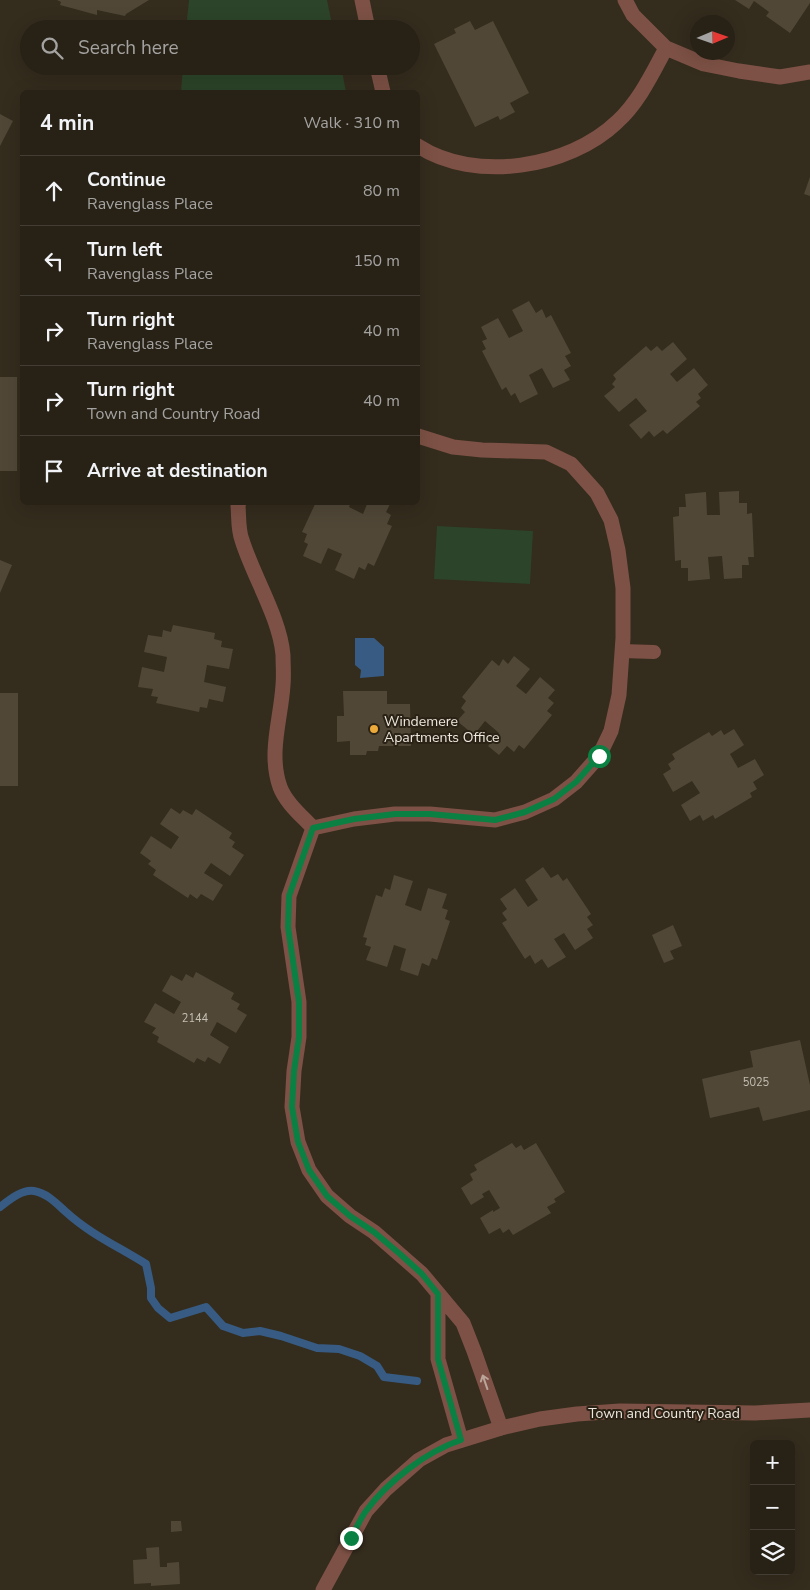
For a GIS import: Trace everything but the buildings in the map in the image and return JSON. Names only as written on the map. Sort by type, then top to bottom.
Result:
[{"type":"street","points":[[362,0],[366,20]]},
{"type":"street","points":[[624,0],[633,15],[666,48],[704,64],[780,77],[810,72]]},
{"type":"street","points":[[420,147],[446,159],[469,165],[505,168],[538,163],[571,151],[595,139],[617,122],[636,100],[666,48]]},
{"type":"street","points":[[379,75],[383,90]]},
{"type":"street","points":[[313,828],[354,819],[395,814],[430,814],[495,820],[525,812],[554,799],[576,782],[599,756],[611,731],[618,695],[622,651],[623,588],[618,550],[611,520],[597,493],[571,464],[546,452],[453,447],[420,437]]},
{"type":"street","points":[[238,505],[241,538],[265,596],[283,653],[283,686],[274,761],[280,788],[294,808],[313,828]]},
{"type":"street","points":[[313,828],[289,896],[288,927],[299,1002],[299,1037],[294,1071],[292,1107],[298,1142],[309,1170],[327,1196],[350,1216],[374,1232],[422,1274],[463,1323],[501,1428]]},
{"type":"street","points":[[438,1294],[438,1359],[461,1440]]},
{"type":"street","name":"Town and Country Road","points":[[323,1590],[366,1510],[386,1489],[419,1460],[446,1445],[501,1428],[577,1414],[620,1412],[755,1413],[810,1410]]},
{"type":"street","points":[[314,1590],[341,1554]]},
{"type":"lane","points":[[622,651],[654,652]]},
{"type":"green space","points":[[189,0],[327,0],[331,20],[187,20]]},
{"type":"green space","points":[[182,75],[343,75],[346,90],[181,90]]},
{"type":"green space","points":[[437,526],[533,531],[530,584],[434,579]]},
{"type":"water","points":[[355,638],[374,638],[384,647],[384,676],[360,678],[361,670],[355,665]]},
{"type":"waterway","points":[[0,1207],[16,1196],[29,1191],[39,1192],[47,1196],[85,1227],[146,1264],[151,1298],[158,1308],[170,1318],[206,1307],[223,1326],[243,1333],[260,1331],[317,1348],[339,1349],[360,1356],[377,1366],[384,1377],[417,1381]]},
{"type":"place","name":"Windemere Apartments Office","points":[[374,729]]},
{"type":"route","points":[[351,1538],[366,1510],[386,1489],[419,1460],[446,1445],[461,1440],[438,1359],[438,1294],[422,1274],[400,1254],[327,1196],[309,1170],[298,1142],[292,1107],[294,1071],[299,1037],[299,1002],[288,927],[289,896],[313,828],[354,819],[395,814],[430,814],[495,820],[525,812],[554,799],[576,782],[599,756]]}]
